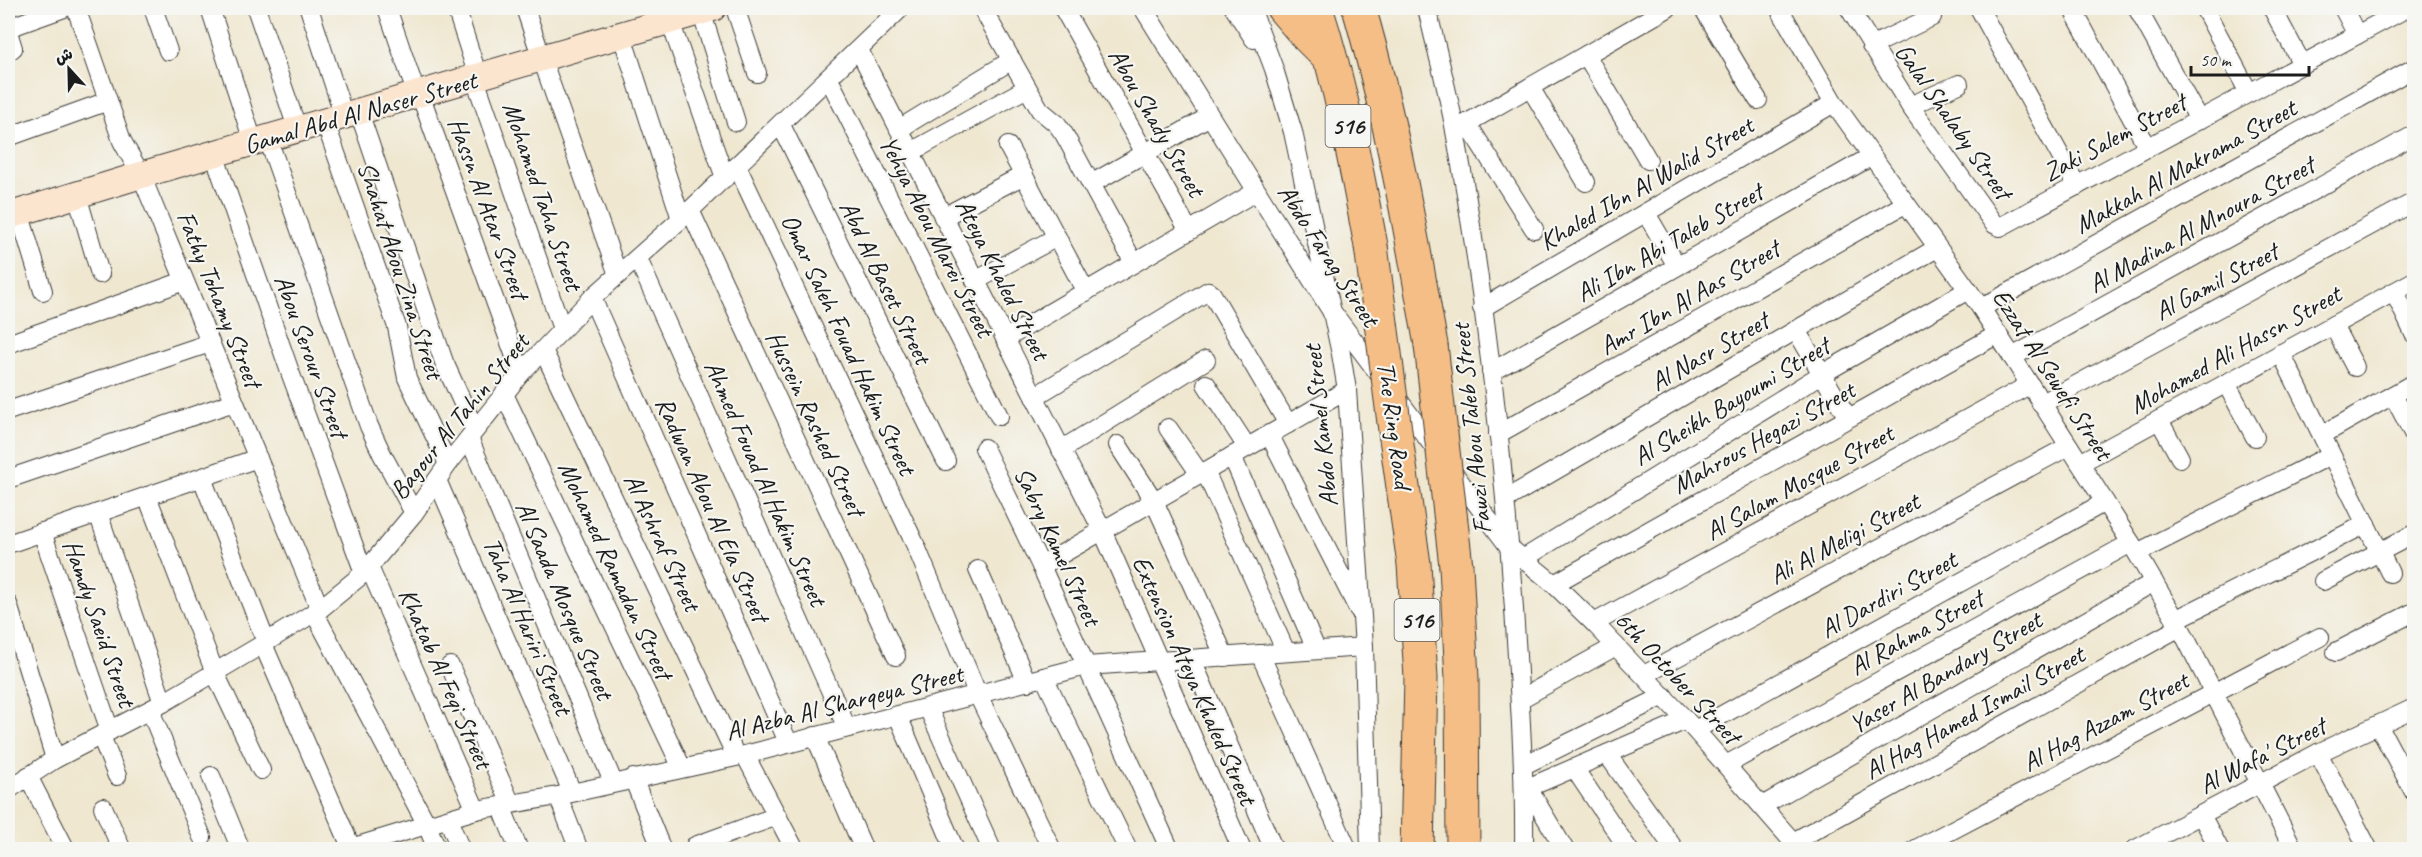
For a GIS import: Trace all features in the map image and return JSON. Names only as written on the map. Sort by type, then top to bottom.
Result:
[{"type":"highway","points":[[1283,8],[1305,35],[1333,62]]},
{"type":"highway","name":"The Ring Road","points":[[1316,8],[1333,62],[1353,148],[1371,246],[1414,564],[1421,678],[1418,849]]},
{"type":"highway","name":"The Ring Road","points":[[1359,8],[1371,50],[1413,241],[1431,345],[1456,566],[1462,679],[1463,849]]},
{"type":"highway","points":[[1371,50],[1378,8]]},
{"type":"street","points":[[8,52],[12,48],[8,30],[64,8]]},
{"type":"street","name":"Fathy Tohamy Street","points":[[76,8],[122,141],[137,168],[258,458],[317,611],[427,825],[437,849]]},
{"type":"street","points":[[153,8],[168,51]]},
{"type":"street","points":[[210,8],[369,426],[414,513]]},
{"type":"street","points":[[256,8],[293,116]]},
{"type":"street","points":[[309,8],[342,113]]},
{"type":"street","name":"Hassn Al Atar Street","points":[[387,8],[521,373]]},
{"type":"street","name":"Mohamed Taha Street","points":[[456,8],[562,329]]},
{"type":"street","points":[[525,8],[618,275]]},
{"type":"street","points":[[735,8],[757,73]]},
{"type":"street","name":"Bagour Al Tahin Street","points":[[8,790],[55,759],[156,707],[265,643],[317,611],[366,570],[414,513],[448,464],[521,373],[562,329],[592,298],[686,215],[901,8]]},
{"type":"street","points":[[982,8],[1040,110],[1057,124],[1064,134],[1134,263]]},
{"type":"street","name":"Abou Shady Street","points":[[1063,8],[1189,231]]},
{"type":"street","name":"Abdo Farag Street","points":[[1143,8],[1330,309],[1516,553]]},
{"type":"street","points":[[1234,8],[1274,69]]},
{"type":"street","name":"Abdo Kamel Street","points":[[1251,8],[1274,69],[1296,143],[1347,390],[1364,647],[1370,849]]},
{"type":"street","name":"Fawzi Abou Taleb Street","points":[[1427,8],[1461,127],[1506,499],[1516,553],[1520,699],[1526,788],[1524,849]]},
{"type":"street","points":[[1534,229],[1461,127],[1668,8]]},
{"type":"street","points":[[1703,8],[1758,100]]},
{"type":"street","name":"Ezzat Al Sewefi Street","points":[[1779,8],[1834,103],[1981,308],[2134,548],[2178,623],[2294,849]]},
{"type":"street","name":"Galal Shalaby Street","points":[[1849,8],[1910,106],[1994,225],[2002,226]]},
{"type":"street","points":[[1979,8],[2077,186]]},
{"type":"street","points":[[2072,8],[2148,148]]},
{"type":"street","points":[[2137,8],[2199,120]]},
{"type":"street","points":[[2204,8],[2249,93]]},
{"type":"street","points":[[2272,8],[2302,64]]},
{"type":"street","points":[[2343,8],[2357,35]]},
{"type":"street","name":"Zaki Salem Street","points":[[2002,226],[2357,35],[2388,12],[2407,8]]},
{"type":"street","points":[[707,9],[736,122]]},
{"type":"street","name":"Gamal Abd Al Naser Street","points":[[11,209],[137,168],[342,113],[416,88],[663,14],[707,9]]},
{"type":"street","name":"Gamal Abd Al Naser Street","points":[[540,51],[622,36],[663,14]]},
{"type":"street","name":"Omar Saleh Fouad Hakim Street","points":[[663,14],[731,172],[915,544],[978,695],[1052,849]]},
{"type":"street","points":[[1871,46],[1932,17]]},
{"type":"street","name":"Hussein Rashed Street","points":[[622,36],[686,215],[896,656]]},
{"type":"street","name":"Ateya Khaled Street","points":[[859,50],[1102,530]]},
{"type":"street","points":[[1586,55],[1648,160]]},
{"type":"street","points":[[899,129],[1012,60]]},
{"type":"street","name":"Makkah Al Makrama Street","points":[[1981,308],[2415,68]]},
{"type":"street","name":"Yehya Abou Marei Street","points":[[829,79],[999,416]]},
{"type":"street","points":[[1910,106],[1959,84]]},
{"type":"street","points":[[1530,87],[1586,182]]},
{"type":"street","points":[[911,152],[1027,88]]},
{"type":"street","points":[[8,137],[108,101]]},
{"type":"street","name":"Khaled Ibn Al Walid Street","points":[[1482,308],[1834,103]]},
{"type":"street","name":"Gamal Abd Al Naser Street","points":[[11,209],[77,195],[137,168],[214,154],[293,116],[342,113]]},
{"type":"street","name":"Al Saada Mosque Street","points":[[342,113],[613,782]]},
{"type":"street","name":"Shahat Abou Zina Street","points":[[342,113],[397,327],[407,378],[448,464]]},
{"type":"street","points":[[1091,184],[1210,116]]},
{"type":"street","name":"Abd Al Baset Street","points":[[781,125],[946,461]]},
{"type":"street","name":"Al Madina Al Mnoura Street","points":[[2012,357],[2415,135]]},
{"type":"street","points":[[1008,146],[1086,292]]},
{"type":"street","name":"Abou Serour Street","points":[[214,154],[290,372],[366,570]]},
{"type":"street","name":"Ali Ibn Abi Taleb Street","points":[[1491,372],[1872,156]]},
{"type":"street","points":[[943,217],[1024,175]]},
{"type":"street","points":[[1005,339],[1257,191]]},
{"type":"street","points":[[77,195],[100,274]]},
{"type":"street","name":"Al Gamil Street","points":[[2041,404],[2415,202]]},
{"type":"street","name":"Amr Ibn Al Aas Street","points":[[1498,434],[1905,204]]},
{"type":"street","points":[[11,209],[44,291]]},
{"type":"street","points":[[1646,213],[1677,266]]},
{"type":"street","points":[[975,281],[1057,237]]},
{"type":"street","name":"Al Nasr Street","points":[[1506,499],[1937,248]]},
{"type":"street","name":"Ahmed Fouad Al Hakim Street","points":[[638,259],[847,728]]},
{"type":"street","points":[[8,344],[184,280]]},
{"type":"street","name":"Mohamed Ali Hassn Street","points":[[2080,463],[2415,281]]},
{"type":"street","name":"Al Sheikh Bayoumi Street","points":[[1516,553],[1968,290]]},
{"type":"street","points":[[1034,398],[1208,291],[1212,294],[1288,424]]},
{"type":"street","points":[[2394,292],[2415,334]]},
{"type":"street","name":"Radwan Abou Al Ela Street","points":[[592,298],[788,742]]},
{"type":"street","points":[[2333,325],[2355,367]]},
{"type":"street","points":[[1796,330],[1848,418]]},
{"type":"street","name":"Mahrous Hegazi Street","points":[[1554,584],[1998,334]]},
{"type":"street","points":[[8,411],[210,343]]},
{"type":"street","name":"Al Ashraf Street","points":[[543,350],[740,755],[795,849]]},
{"type":"street","points":[[2281,353],[2390,573]]},
{"type":"street","points":[[1061,450],[1206,360]]},
{"type":"street","points":[[2226,383],[2255,437]]},
{"type":"street","points":[[2322,435],[2415,383]]},
{"type":"street","points":[[1206,384],[1240,451],[1316,650]]},
{"type":"street","name":"Al Salam Mosque Street","points":[[1594,623],[2029,385]]},
{"type":"street","points":[[1041,566],[1347,390]]},
{"type":"street","name":"Mohamed Ramadan Street","points":[[504,394],[682,768]]},
{"type":"street","points":[[2393,395],[2415,435]]},
{"type":"street","points":[[8,479],[234,402]]},
{"type":"street","points":[[2158,420],[2180,459]]},
{"type":"street","points":[[1168,428],[1202,473],[1286,652]]},
{"type":"street","points":[[1269,434],[1362,616]]},
{"type":"street","points":[[1118,445],[1154,501],[1225,657]]},
{"type":"street","name":"Ali Al Meligi Street","points":[[1644,675],[2069,446]]},
{"type":"street","name":"Sabry Kamel Street","points":[[984,448],[1041,566],[1170,849]]},
{"type":"street","name":"Al Rahma Street","points":[[1726,765],[2134,548],[2331,455]]},
{"type":"street","points":[[8,544],[258,458]]},
{"type":"street","points":[[202,478],[265,643],[348,848]]},
{"type":"street","name":"Taha Al Hariri Street","points":[[438,480],[565,794],[579,849]]},
{"type":"street","points":[[147,496],[214,673],[261,770]]},
{"type":"street","name":"Al Dardiri Street","points":[[1526,788],[1607,753],[1690,725],[2105,502]]},
{"type":"street","points":[[98,513],[156,707],[202,837]]},
{"type":"street","name":"Al Hag Hamed Ismail Street","points":[[1796,846],[2178,623],[2366,524]]},
{"type":"street","name":"Extension Ateya Khaled Street","points":[[1102,530],[1242,849]]},
{"type":"street","name":"Hamdy Saeid Street","points":[[42,532],[117,776]]},
{"type":"street","points":[[2324,581],[2415,534]]},
{"type":"street","name":"6th October Street","points":[[1516,553],[1554,584],[1644,675],[1796,846]]},
{"type":"street","name":"Khatab Al Feqi Street","points":[[366,570],[476,810]]},
{"type":"street","points":[[978,570],[1128,849]]},
{"type":"street","name":"Yaser Al Bandary Street","points":[[1762,806],[2154,582]]},
{"type":"street","points":[[8,604],[55,759]]},
{"type":"street","points":[[2336,652],[2413,616]]},
{"type":"street","name":"Al Hag Azzam Street","points":[[1914,849],[2320,637]]},
{"type":"street","points":[[1520,699],[1616,646]]},
{"type":"street","name":"Al Azba Al Sharqeya Street","points":[[348,848],[375,845],[427,825],[476,810],[565,794],[740,755],[1086,666],[1364,647]]},
{"type":"street","points":[[1260,654],[1348,849]]},
{"type":"street","points":[[1192,660],[1274,849]]},
{"type":"street","points":[[450,666],[506,805],[519,849]]},
{"type":"street","points":[[1524,765],[1664,696]]},
{"type":"street","points":[[928,708],[992,849]]},
{"type":"street","name":"Al Wafa' Street","points":[[2142,848],[2201,814],[2318,753],[2415,708]]},
{"type":"street","points":[[898,716],[955,849]]},
{"type":"street","points":[[2378,725],[2415,792]]},
{"type":"street","points":[[815,735],[864,849]]},
{"type":"street","points":[[1607,753],[1675,849]]},
{"type":"street","points":[[2318,753],[2369,849]]},
{"type":"street","points":[[1574,768],[1629,849]]},
{"type":"street","points":[[28,776],[66,849]]},
{"type":"street","points":[[211,776],[241,849]]},
{"type":"street","points":[[633,778],[662,849]]},
{"type":"street","points":[[1526,788],[1566,849]]},
{"type":"street","points":[[104,807],[122,849]]},
{"type":"street","points":[[2201,814],[2220,849]]},
{"type":"street","points":[[695,846],[777,816]]},
{"type":"street","points":[[448,819],[461,849]]}]
